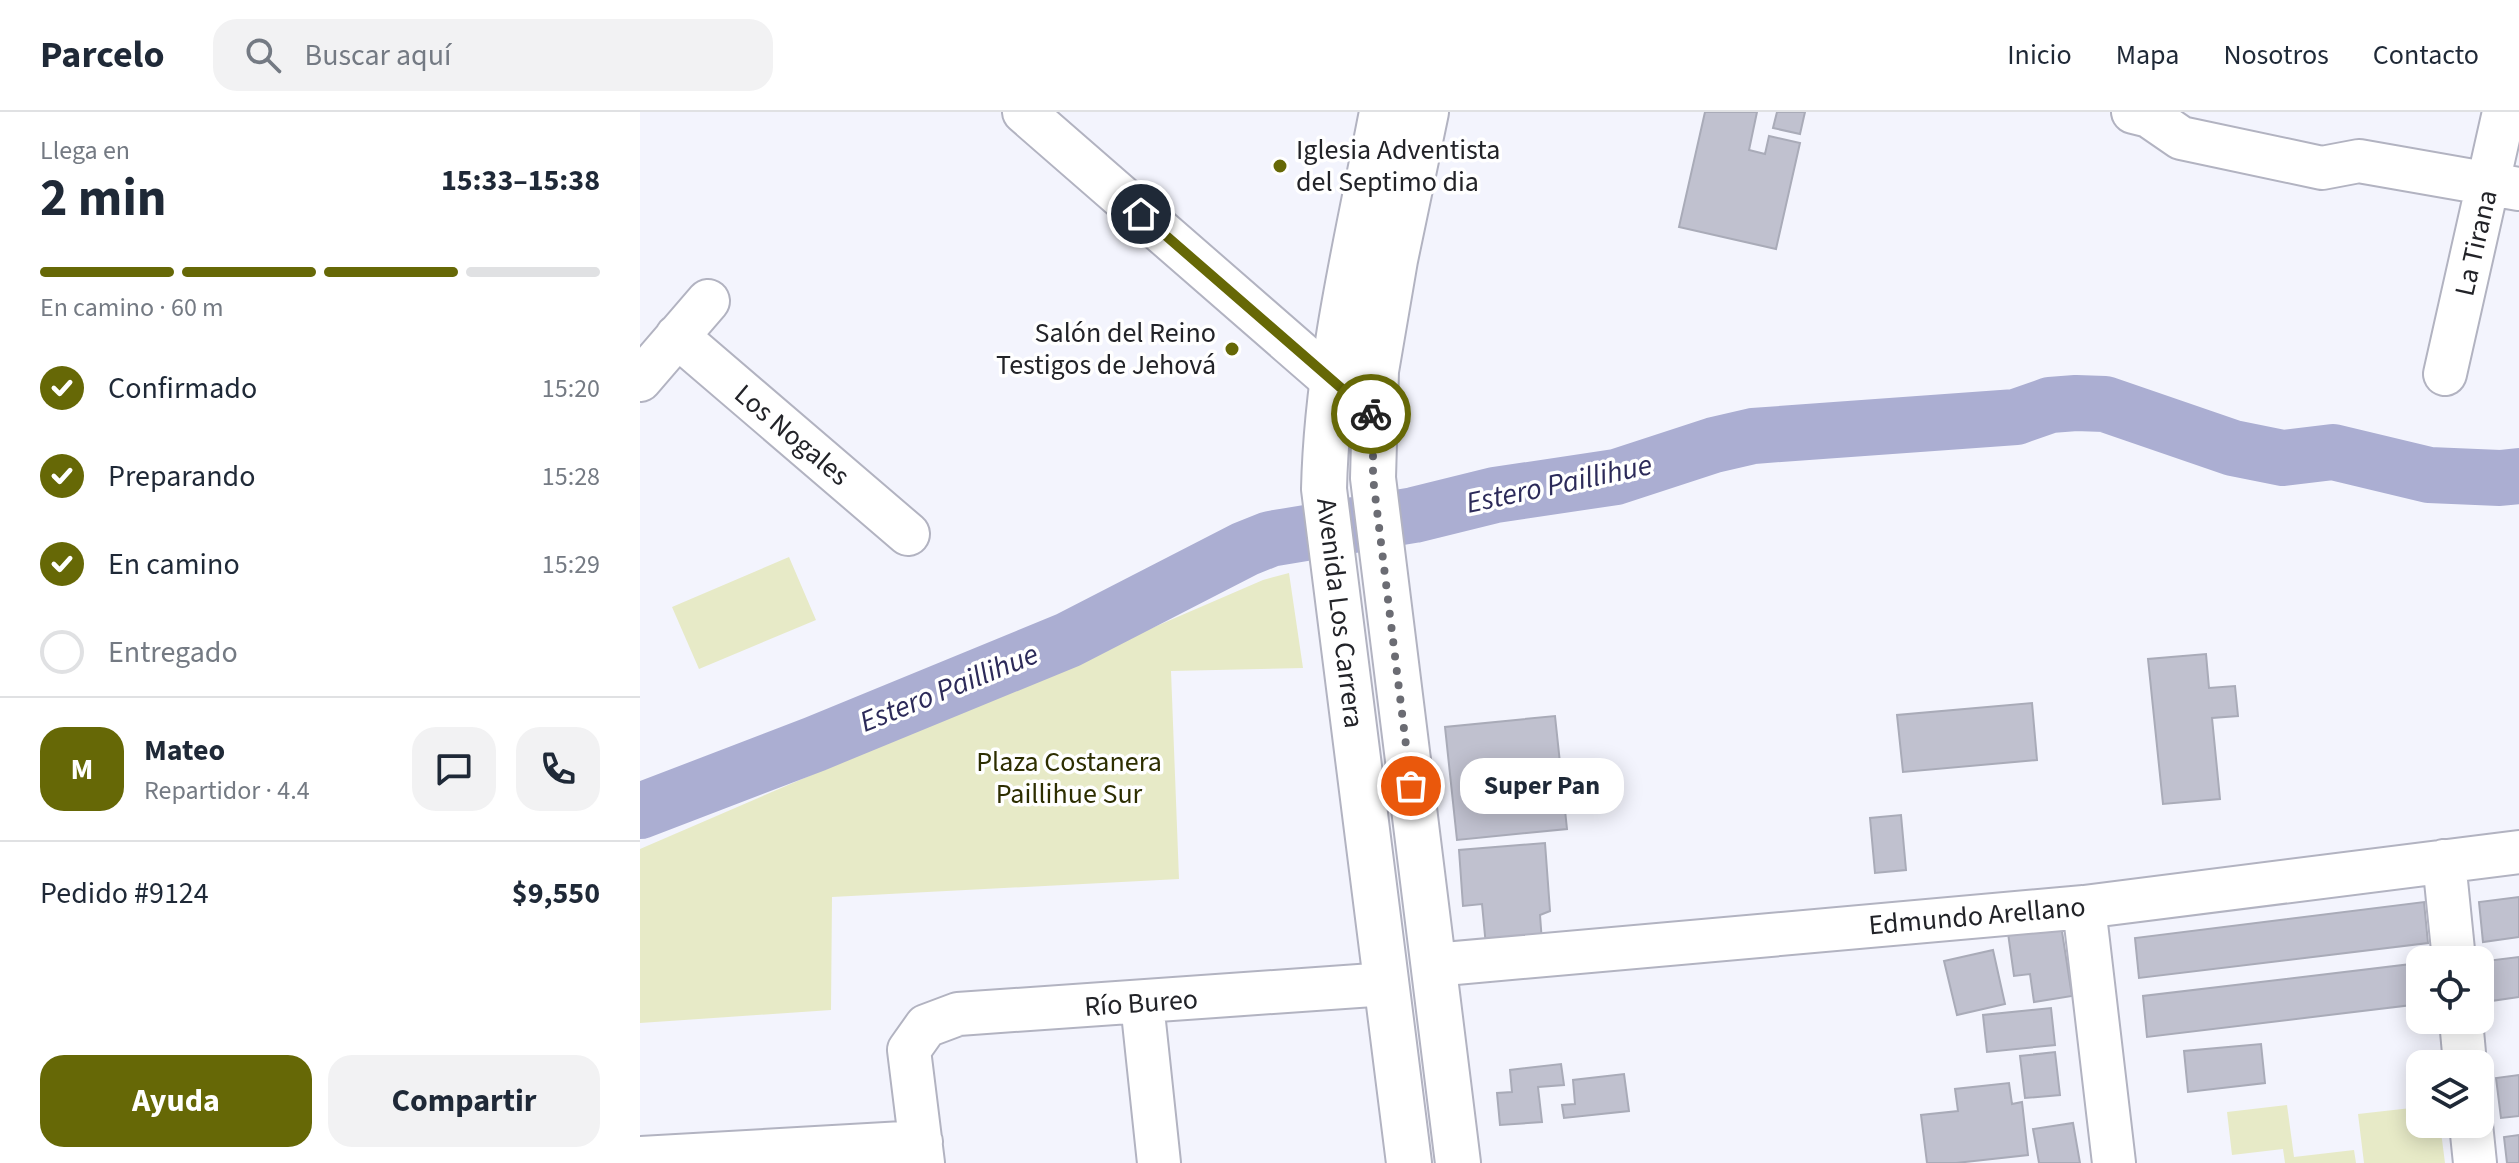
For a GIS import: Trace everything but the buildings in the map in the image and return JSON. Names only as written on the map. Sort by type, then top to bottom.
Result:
[{"type":"main road","name":"Avenida Los Carrera","points":[[1382,112],[1331,380],[1324,489],[1409,1163]]},
{"type":"main road","name":"Avenida Los Carrera","points":[[1426,112],[1376,371],[1373,478],[1458,1163]]},
{"type":"street","points":[[1024,112],[1373,416]]},
{"type":"street","name":"La Tirana","points":[[2445,374],[2505,186],[2504,112]]},
{"type":"street","points":[[2145,113],[2181,138],[2322,168],[2359,161],[2505,186]]},
{"type":"street","points":[[640,380],[708,301]]},
{"type":"street","name":"Los Nogales","points":[[677,336],[908,534]]},
{"type":"street","name":"Edmundo Arellano","points":[[1433,965],[2084,907],[2519,852]]},
{"type":"street","points":[[2444,861],[2453,946]]},
{"type":"street","points":[[2084,907],[2114,1163]]},
{"type":"street","name":"Río Bureo","points":[[922,1152],[909,1050],[926,1026],[958,1014],[1387,984]]},
{"type":"street","points":[[1142,1003],[1159,1163]]},
{"type":"street","points":[[2472,1138],[2475,1163]]},
{"type":"street","points":[[640,1158],[922,1152]]},
{"type":"green space","points":[[789,557],[816,620],[699,669],[672,607]]},
{"type":"green space","name":"Plaza Costanera Paillihue Sur","points":[[1289,573],[1303,668],[1171,671],[1179,879],[832,897],[831,1010],[640,1023],[640,849],[1263,580]]},
{"type":"green space","points":[[2287,1105],[2294,1157],[2354,1150],[2356,1163],[2285,1163],[2283,1149],[2232,1155],[2227,1112]]},
{"type":"green space","points":[[2406,1109],[2406,1138],[2442,1138],[2445,1163],[2364,1163],[2358,1114]]},
{"type":"waterway","name":"Estero Paillihue","points":[[640,811],[815,744],[1068,640],[1270,539],[1414,515],[1495,495],[1616,477],[1714,445],[1753,436],[2016,417],[2050,405],[2105,404],[2233,448],[2283,458],[2333,452],[2429,475],[2519,476]]},
{"type":"way so far","points":[[1371,414],[1373,478],[1411,786]]},
{"type":"place","name":"Iglesia Adventista del Septimo dia","points":[[1280,166]]},
{"type":"place","name":"Salón del Reino Testigos de Jehová","points":[[1232,349]]},
{"type":"place","name":"Super Pan","points":[[1411,786]]},
{"type":"route","points":[[1141,214],[1371,414]]}]
